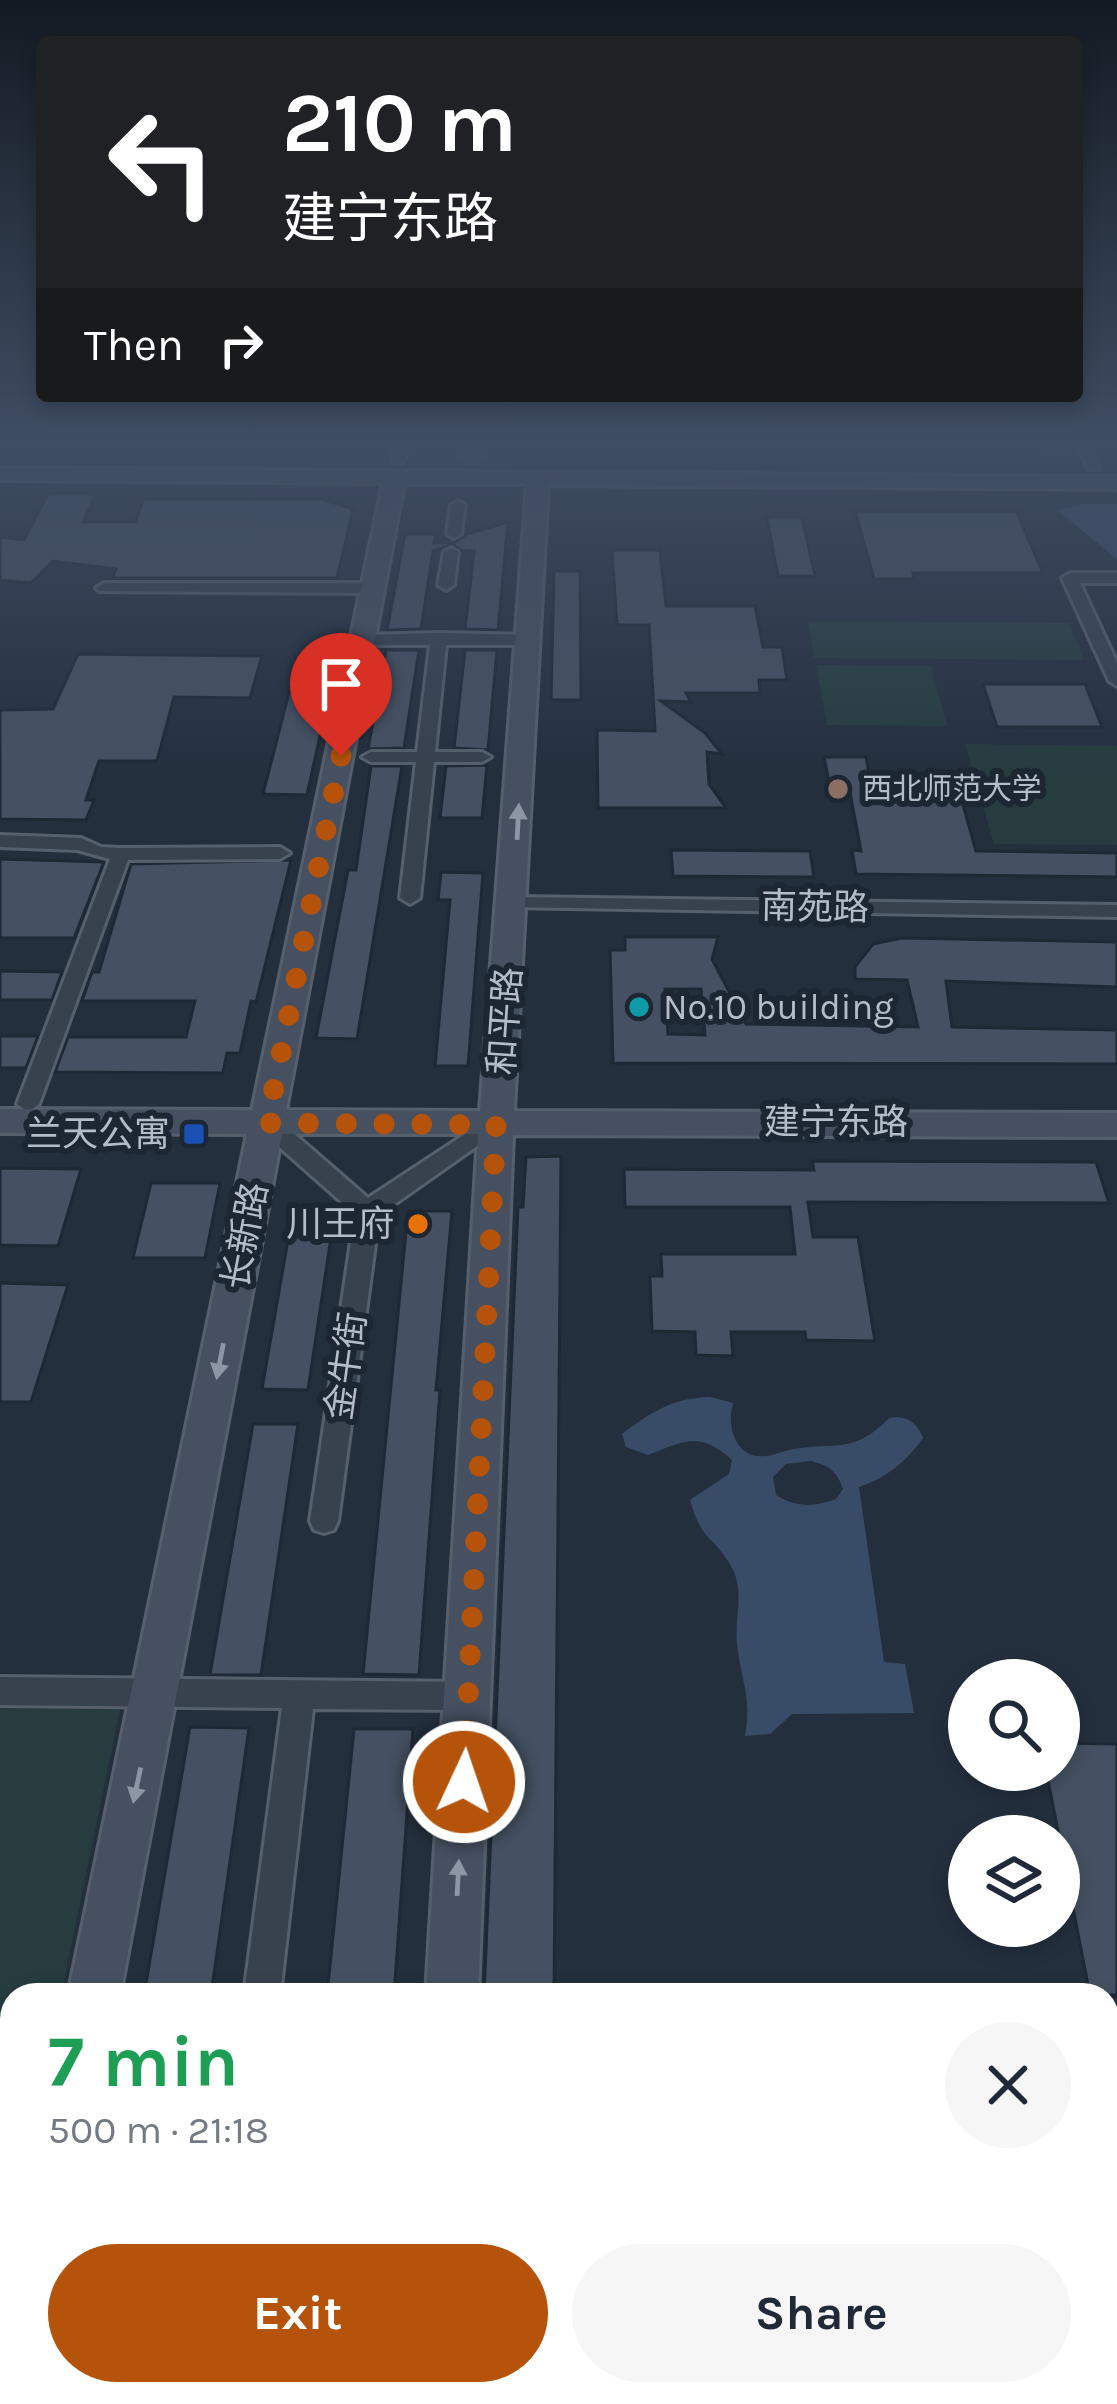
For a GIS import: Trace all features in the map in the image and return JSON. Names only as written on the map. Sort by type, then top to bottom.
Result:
[{"type":"main road","name":"长新路","points":[[96,1983],[381,552]]},
{"type":"main road","name":"和平路","points":[[453,1983],[498,1116],[533,552]]},
{"type":"main road","name":"建宁东路","points":[[9,1110],[1117,1125]]},
{"type":"street","points":[[446,585],[451,552]]},
{"type":"street","points":[[1117,578],[1070,578],[1117,681]]},
{"type":"street","points":[[104,588],[374,588]]},
{"type":"street","points":[[410,898],[439,638]]},
{"type":"street","points":[[364,640],[528,640]]},
{"type":"street","points":[[371,757],[482,757]]},
{"type":"street","points":[[0,842],[81,844],[97,852],[121,854],[280,853]]},
{"type":"street","points":[[9,1110],[121,854]]},
{"type":"street","name":"南苑路","points":[[513,903],[1117,911]]},
{"type":"street","points":[[269,1114],[368,1210],[498,1116]]},
{"type":"street","name":"金牛街","points":[[324,1521],[368,1210]]},
{"type":"street","points":[[0,1690],[468,1696]]},
{"type":"street","points":[[263,1983],[299,1695]]},
{"type":"green space","points":[[808,621],[1069,623],[1084,660],[814,658]]},
{"type":"green space","points":[[816,665],[931,666],[947,726],[827,725]]},
{"type":"green space","points":[[965,744],[1117,746],[1117,845],[994,844]]},
{"type":"green space","points":[[0,1707],[120,1710],[63,1983],[0,1983]]},
{"type":"water","points":[[710,1397],[733,1403],[732,1431],[741,1447],[756,1456],[855,1442],[889,1418],[906,1419],[918,1428],[923,1438],[910,1455],[887,1474],[859,1487],[884,1662],[905,1664],[914,1713],[792,1714],[770,1734],[745,1736],[737,1582],[728,1561],[702,1530],[690,1500],[729,1474],[732,1460],[710,1445],[691,1441],[648,1455],[626,1447],[622,1434],[663,1408]],"holes":[[[817,1463],[838,1478],[843,1489],[836,1499],[806,1505],[776,1495],[773,1477],[786,1464]]]},
{"type":"building","points":[[0,552],[343,552],[337,578],[112,578],[116,569],[53,561],[31,583],[0,580]]},
{"type":"building","points":[[402,552],[433,552],[421,629],[387,630]]},
{"type":"building","points":[[474,552],[505,552],[498,630],[465,629]]},
{"type":"building","points":[[612,552],[660,552],[666,606],[755,606],[763,647],[782,647],[787,680],[759,680],[760,693],[686,693],[691,702],[661,701],[705,733],[722,754],[707,752],[709,784],[726,808],[598,808],[597,730],[655,731],[649,625],[617,625]]},
{"type":"building","points":[[774,552],[810,552],[815,576],[778,576]]},
{"type":"building","points":[[867,552],[1034,552],[1043,573],[913,573],[914,579],[874,579]]},
{"type":"building","points":[[554,571],[580,571],[581,700],[551,700]]},
{"type":"building","points":[[386,650],[419,650],[404,748],[368,749]]},
{"type":"building","points":[[465,650],[497,650],[488,750],[454,748]]},
{"type":"building","points":[[78,654],[262,656],[250,698],[174,697],[157,761],[99,761],[86,800],[94,800],[86,820],[0,819],[0,710],[53,709]]},
{"type":"building","points":[[293,677],[333,677],[307,795],[263,794]]},
{"type":"building","points":[[983,684],[1085,684],[1102,727],[997,727]]},
{"type":"building","points":[[824,757],[866,757],[869,773],[954,773],[976,851],[1117,853],[1117,877],[856,874],[852,850],[861,851],[848,782],[829,782]]},
{"type":"building","points":[[487,765],[482,818],[440,818],[446,766]]},
{"type":"building","points":[[371,766],[402,766],[357,1039],[316,1038],[348,870],[356,870]]},
{"type":"building","points":[[671,850],[810,851],[814,877],[673,876]]},
{"type":"building","points":[[0,859],[104,862],[74,938],[0,938]]},
{"type":"building","points":[[291,860],[240,1053],[227,1053],[223,1073],[55,1072],[68,1037],[186,1037],[195,1001],[82,1001],[92,972],[99,972],[131,864]]},
{"type":"building","points":[[441,872],[483,873],[468,1066],[435,1066],[450,900],[438,900]]},
{"type":"building","name":"No.10 building","points":[[625,937],[718,937],[712,959],[746,1024],[918,1027],[907,980],[855,979],[855,967],[873,944],[902,938],[1117,942],[1117,987],[946,981],[952,1027],[1117,1030],[1117,1064],[613,1063],[610,950],[625,950]],"holes":[[[665,989],[701,989],[705,1035],[668,1034]]]},
{"type":"building","points":[[0,971],[62,972],[52,1000],[0,1000]]},
{"type":"building","points":[[0,1036],[38,1036],[26,1068],[0,1068]]},
{"type":"building","points":[[561,1156],[554,1983],[485,1983],[518,1207],[523,1207],[526,1157]]},
{"type":"building","points":[[812,1161],[1096,1162],[1109,1203],[808,1202],[813,1237],[858,1237],[875,1341],[806,1340],[805,1332],[731,1332],[733,1356],[696,1355],[695,1332],[652,1331],[650,1276],[662,1276],[661,1254],[795,1254],[790,1207],[625,1207],[624,1169],[814,1170]]},
{"type":"building","points":[[0,1168],[81,1169],[58,1246],[0,1245]]},
{"type":"building","points":[[151,1183],[220,1183],[205,1258],[133,1258]]},
{"type":"building","points":[[293,1211],[335,1211],[308,1390],[262,1389]]},
{"type":"building","points":[[408,1211],[452,1211],[419,1675],[363,1674]]},
{"type":"building","points":[[0,1283],[68,1285],[31,1402],[0,1402]]},
{"type":"building","points":[[253,1424],[298,1424],[261,1675],[210,1675]]},
{"type":"building","points":[[190,1727],[249,1728],[213,1983],[146,1983]]},
{"type":"building","points":[[354,1729],[413,1729],[395,1983],[328,1983]]},
{"type":"building","points":[[1080,1743],[1117,1744],[1117,1983],[1088,1983],[1080,1944],[1080,1815],[1055,1815],[1050,1791],[1080,1791]]},
{"type":"place","name":"西北师范大学","points":[[838,789]]},
{"type":"place","name":"No.10 building","points":[[639,1007]]},
{"type":"place","name":"兰天公寓","points":[[194,1134]]},
{"type":"place","name":"川王府","points":[[418,1224]]},
{"type":"route","points":[[341,756],[267,1123],[496,1125],[464,1782]]}]
